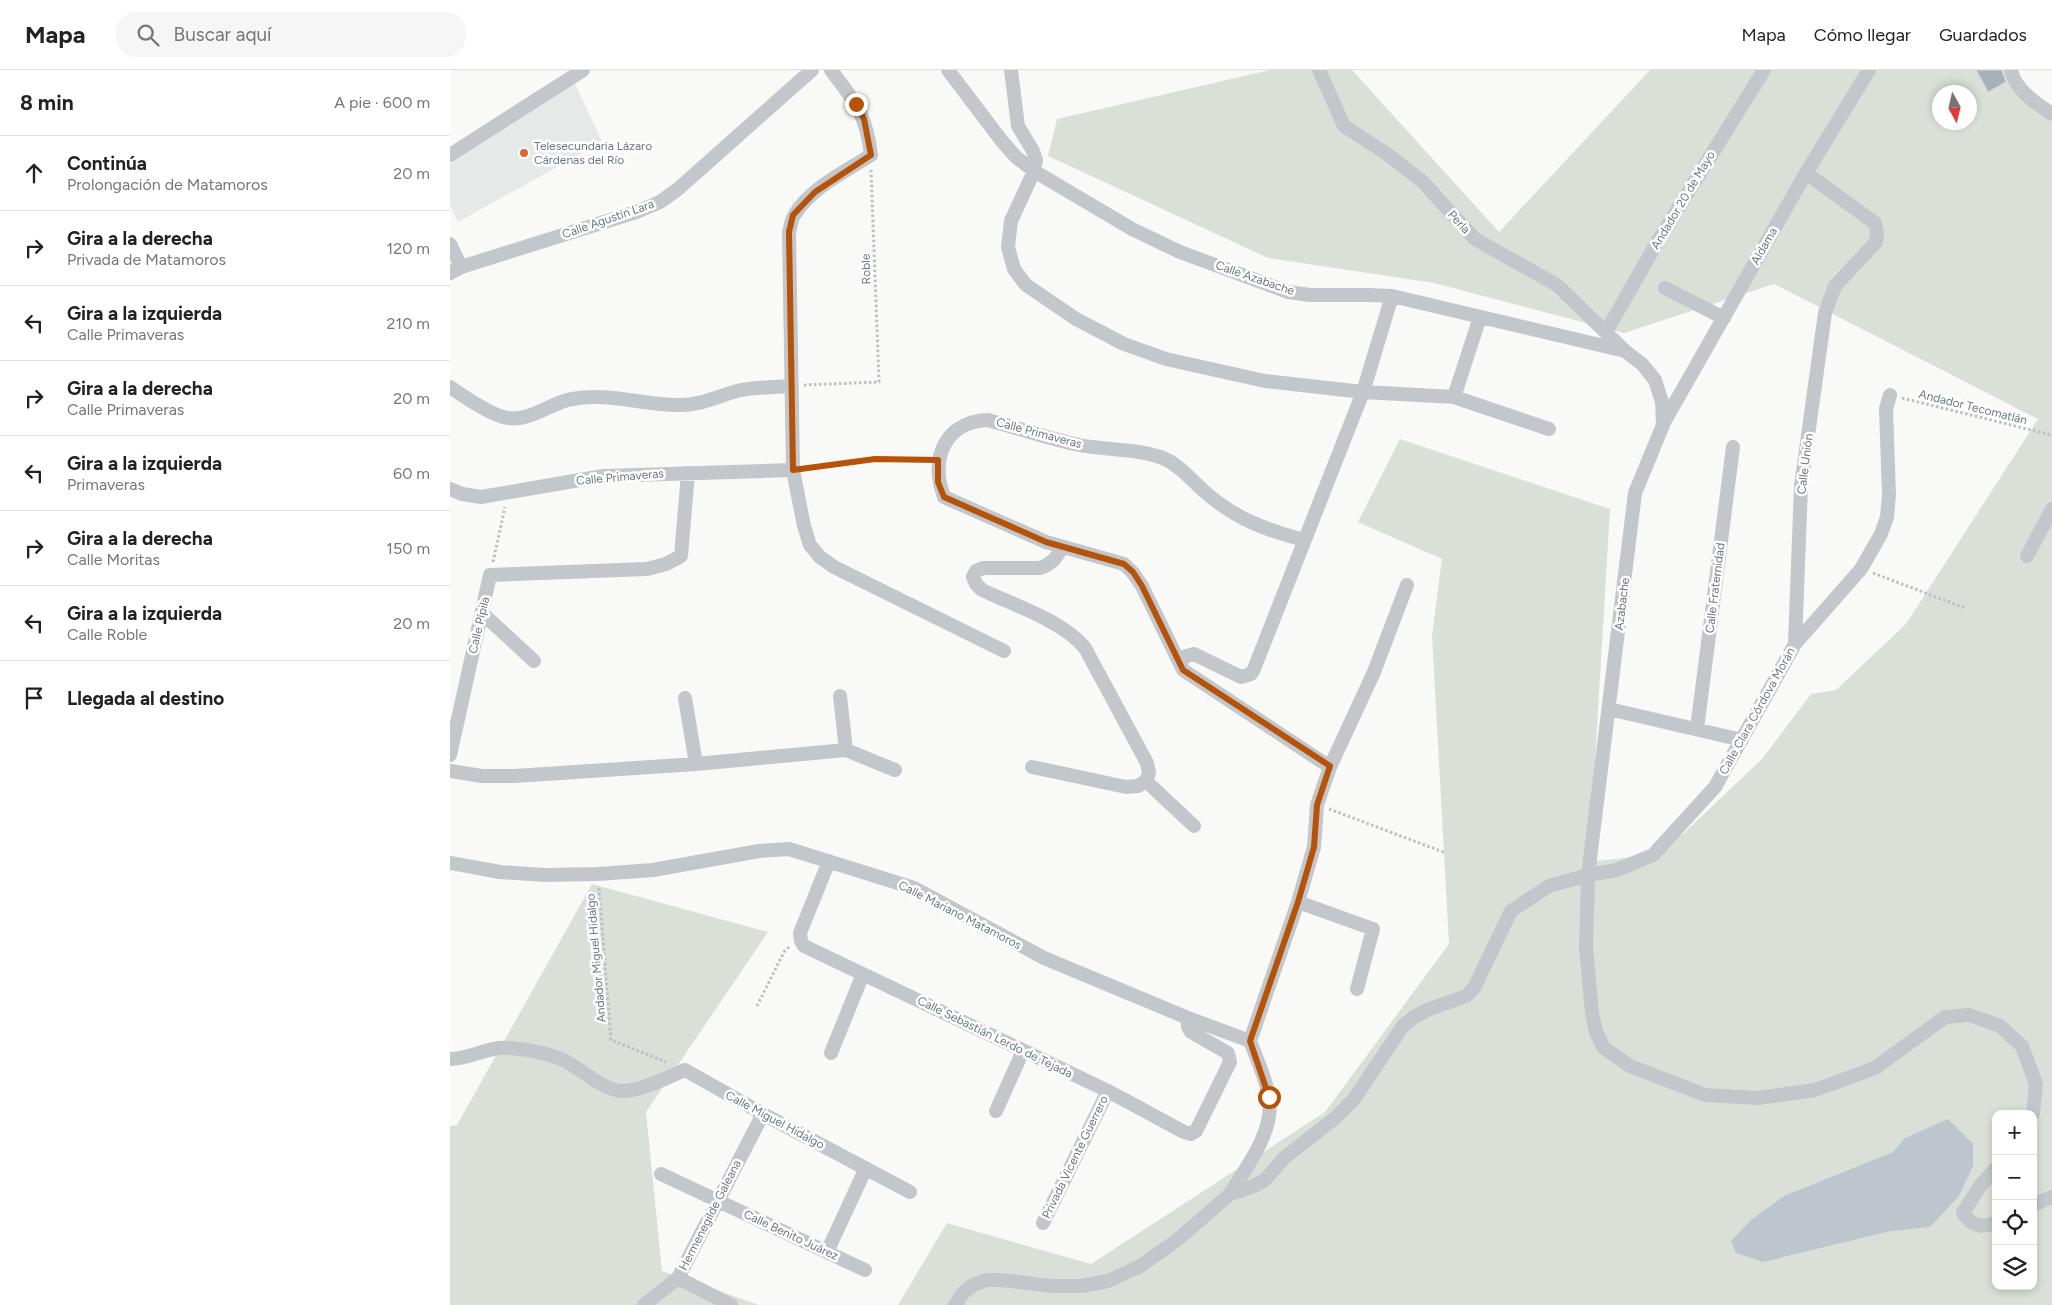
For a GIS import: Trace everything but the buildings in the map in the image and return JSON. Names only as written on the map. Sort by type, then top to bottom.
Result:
[{"type":"street","points":[[450,155],[583,70]]},
{"type":"street","points":[[831,70],[856,104],[864,119],[871,155],[815,192],[793,215],[789,232],[793,470],[804,526],[810,545],[820,557],[834,567],[1004,651]]},
{"type":"street","name":"Calle Azabache","points":[[948,70],[1000,140],[1016,157],[1034,171],[1132,229],[1180,252],[1288,292],[1310,295],[1368,294],[1392,296],[1625,351]]},
{"type":"street","points":[[1011,70],[1015,116],[1036,160],[1034,171],[1011,221],[1008,247],[1014,269],[1026,285],[1076,319],[1124,344],[1166,359],[1265,381],[1363,392],[1454,397],[1549,429]]},
{"type":"street","name":"Perla","points":[[1319,70],[1344,126],[1388,154],[1422,181],[1475,239],[1557,285],[1625,351]]},
{"type":"street","name":"Andador 20 de Mayo","points":[[1606,332],[1659,239],[1764,70]]},
{"type":"street","name":"Aldama","points":[[1663,425],[1806,173],[1870,70]]},
{"type":"street","points":[[2011,70],[2013,79],[2037,103],[2052,114]]},
{"type":"street","name":"Calle Agustín Lara","points":[[456,270],[636,212],[660,202],[678,189],[807,72]]},
{"type":"street","points":[[2037,103],[2052,104]]},
{"type":"street","name":"Calle Unión","points":[[1795,644],[1801,486],[1825,314],[1835,286],[1876,242],[1877,232],[1875,223],[1806,173]]},
{"type":"street","points":[[450,244],[456,270]]},
{"type":"street","points":[[1665,288],[1724,318]]},
{"type":"street","points":[[1180,662],[1186,656],[1194,654],[1241,677],[1251,674],[1254,670],[1363,392],[1392,296]]},
{"type":"street","points":[[1454,397],[1480,317]]},
{"type":"street","name":"Azabache","points":[[1625,351],[1642,364],[1655,380],[1662,402],[1663,425],[1635,493],[1588,875],[1586,948],[1592,1013],[1596,1032],[1604,1048],[1630,1066],[1705,1095],[1758,1098],[1815,1090],[1875,1068],[1945,1017],[1969,1015],[2000,1026],[2022,1046],[2036,1084],[2033,1110]]},
{"type":"street","points":[[450,387],[502,417],[517,419],[530,416],[566,400],[582,397],[604,397],[678,405],[692,404],[743,390],[791,386]]},
{"type":"street","name":"Calle Clara Córdova Morán","points":[[1588,875],[1617,870],[1653,855],[1715,787],[1795,644],[1861,568],[1881,534],[1887,517],[1886,409],[1890,395]]},
{"type":"street","name":"Calle Primaveras","points":[[1304,540],[1261,528],[1236,515],[1206,493],[1177,466],[1165,459],[1151,455],[1078,444],[988,420],[975,420],[961,426],[946,441],[938,460],[938,482],[944,497],[1062,548],[1107,558],[1124,564],[1133,572],[1142,586],[1183,670],[1330,766]]},
{"type":"street","name":"Calle Fraternidad","points":[[1698,729],[1733,447]]},
{"type":"street","name":"Calle Primaveras","points":[[450,489],[462,494],[481,497],[603,476],[793,470]]},
{"type":"street","points":[[490,575],[647,569],[674,560],[681,556],[688,472]]},
{"type":"street","points":[[2027,556],[2052,509]]},
{"type":"street","points":[[1032,767],[1126,787],[1138,786],[1146,781],[1149,773],[1147,763],[1085,648],[1076,636],[1062,627],[982,590],[976,584],[973,576],[976,571],[983,568],[1040,568],[1048,566],[1054,561],[1062,548]]},
{"type":"street","name":"Calle Pípila","points":[[450,756],[490,575]]},
{"type":"street","points":[[955,1305],[963,1292],[972,1285],[987,1280],[1066,1286],[1082,1286],[1108,1281],[1140,1266],[1176,1241],[1230,1194],[1264,1132],[1269,1115],[1269,1097],[1250,1041],[1298,902],[1314,847],[1317,805],[1330,766],[1374,672],[1407,585]]},
{"type":"street","points":[[482,613],[534,661]]},
{"type":"street","points":[[840,696],[846,750]]},
{"type":"street","points":[[684,698],[696,764]]},
{"type":"street","points":[[1609,709],[1742,740]]},
{"type":"street","points":[[450,771],[482,776],[515,776],[696,764],[846,750],[895,770]]},
{"type":"street","points":[[1146,781],[1194,826]]},
{"type":"street","name":"Calle Mariano Matamoros","points":[[450,863],[500,872],[536,875],[598,874],[653,870],[774,849],[789,849],[914,888],[1044,958],[1188,1018],[1250,1041]]},
{"type":"street","points":[[801,940],[800,933],[829,861]]},
{"type":"street","points":[[1230,1194],[1265,1180],[1284,1158],[1335,1118],[1354,1099],[1403,1026],[1427,1010],[1466,996],[1474,988],[1512,911],[1549,886],[1588,875]]},
{"type":"street","points":[[1298,902],[1373,929],[1358,989]]},
{"type":"street","name":"Calle Sebastián Lerdo de Tejada","points":[[801,940],[804,946],[1108,1091],[1190,1134],[1196,1131],[1230,1062],[1230,1057],[1228,1053],[1191,1032],[1188,1027],[1188,1018]]},
{"type":"street","points":[[830,1053],[863,974]]},
{"type":"street","points":[[450,1059],[469,1056],[486,1050],[511,1048],[559,1058],[611,1089],[622,1091],[634,1090],[685,1070]]},
{"type":"street","points":[[996,1111],[1024,1051]]},
{"type":"street","name":"Calle Miguel Hidalgo","points":[[685,1070],[763,1114],[910,1192]]},
{"type":"street","name":"Privada Vicente Guerrero","points":[[1043,1223],[1108,1091]]},
{"type":"street","name":"Hermenegilde Galeana","points":[[644,1305],[678,1278],[763,1114]]},
{"type":"street","points":[[827,1252],[866,1168]]},
{"type":"street","points":[[1992,1172],[1980,1186],[1962,1213],[1969,1222],[1978,1227],[1992,1224]]},
{"type":"street","name":"Calle Benito Juárez","points":[[660,1174],[865,1270]]},
{"type":"street","points":[[2037,1203],[2052,1197]]},
{"type":"street","points":[[678,1278],[731,1305]]},
{"type":"path","name":"Roble","points":[[791,386],[879,382],[871,155]]},
{"type":"path","name":"Andador Tecomatlán","points":[[1890,395],[2052,436]]},
{"type":"path","points":[[793,470],[875,459],[938,460]]},
{"type":"path","points":[[490,575],[508,493]]},
{"type":"path","points":[[1861,568],[1965,608]]},
{"type":"path","points":[[1317,805],[1446,853]]},
{"type":"path","name":"Andador Miguel Hidalgo","points":[[598,874],[611,1040],[685,1070]]},
{"type":"path","points":[[758,1006],[784,952],[801,940]]},
{"type":"shaded area","points":[[1270,70],[1352,70],[1499,232],[1650,70],[2011,70],[2052,112],[2052,1305],[898,1305],[947,1223],[1091,1264],[1325,1112],[1449,944],[1432,636],[1442,559],[1358,522],[1400,439],[1610,509],[1589,862],[1650,855],[1684,833],[1763,758],[1811,694],[1836,690],[1906,624],[2038,419],[1774,284],[1624,333],[1434,283],[1268,258],[1048,156],[1057,119]]},
{"type":"shaded area","name":"Telesecundaria Lázaro Cárdenas del Río","points":[[574,81],[602,142],[458,222],[450,206],[450,164]]},
{"type":"shaded area","points":[[592,884],[768,932],[646,1112],[662,1271],[759,1305],[450,1305],[450,1126],[457,1125]]},
{"type":"shaded area","points":[[1948,1119],[1973,1144],[1973,1166],[1959,1196],[1930,1227],[1891,1231],[1763,1262],[1736,1253],[1731,1241],[1751,1220],[1784,1196],[1893,1152],[1905,1138]]},
{"type":"place","name":"Telesecundaria Lázaro Cárdenas del Río","points":[[524,153]]},
{"type":"route","points":[[856,104],[864,119],[871,155],[815,192],[803,203],[793,215],[789,232],[793,470],[875,459],[938,460],[938,482],[944,497],[1062,548],[1107,558],[1124,564],[1133,572],[1142,586],[1183,670],[1330,766],[1317,805],[1314,847],[1298,902],[1250,1041],[1269,1097]]}]
